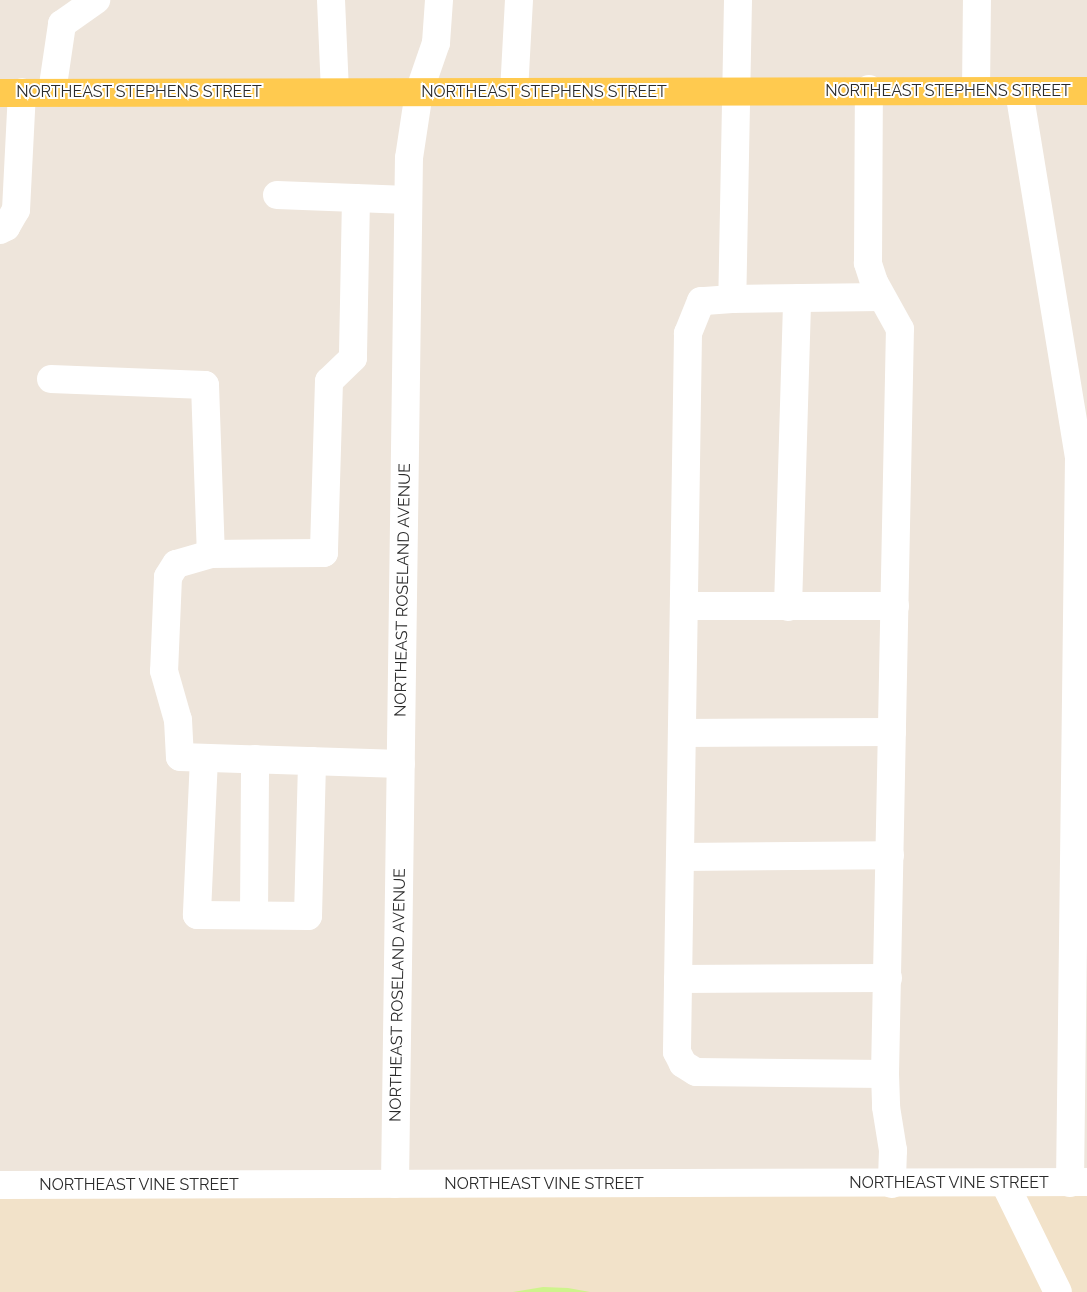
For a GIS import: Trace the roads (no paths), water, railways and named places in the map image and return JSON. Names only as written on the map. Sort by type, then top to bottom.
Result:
[{"type":"main road","name":"NORTHEAST STEPHENS STREET","points":[[11,93],[1087,91]]},
{"type":"street","points":[[52,92],[62,24],[96,0]]},
{"type":"street","points":[[331,0],[335,92]]},
{"type":"street","name":"NORTHEAST ROSELAND AVENUE","points":[[395,1184],[409,158],[419,92],[436,43],[439,0]]},
{"type":"street","points":[[514,92],[519,0]]},
{"type":"street","points":[[732,300],[738,0]]},
{"type":"street","points":[[976,91],[977,0]]},
{"type":"street","points":[[869,90],[868,263],[882,297],[894,313],[900,329],[885,1074],[886,1107],[894,1150],[892,1184]]},
{"type":"street","points":[[1019,91],[1079,457],[1078,1182]]},
{"type":"street","points":[[0,230],[6,227],[16,210],[9,176],[11,93]]},
{"type":"street","points":[[277,195],[408,200]]},
{"type":"street","points":[[356,198],[353,358],[329,381],[324,554],[211,554],[176,564],[168,577],[164,671],[178,720],[180,757],[401,764]]},
{"type":"street","points":[[882,297],[701,302],[688,333],[677,1052],[682,1064],[696,1072],[885,1074]]},
{"type":"street","points":[[788,607],[797,298]]},
{"type":"street","points":[[51,379],[205,385],[211,554]]},
{"type":"street","points":[[684,606],[895,606]]},
{"type":"street","points":[[682,732],[892,732]]},
{"type":"street","points":[[204,758],[197,915],[308,916],[312,761]]},
{"type":"street","points":[[254,915],[255,759]]},
{"type":"street","points":[[680,857],[890,855]]},
{"type":"street","points":[[678,979],[888,978]]},
{"type":"street","name":"NORTHEAST VINE STREET","points":[[0,1184],[1005,1184],[1078,1182]]},
{"type":"street","points":[[1005,1184],[1058,1292]]}]
